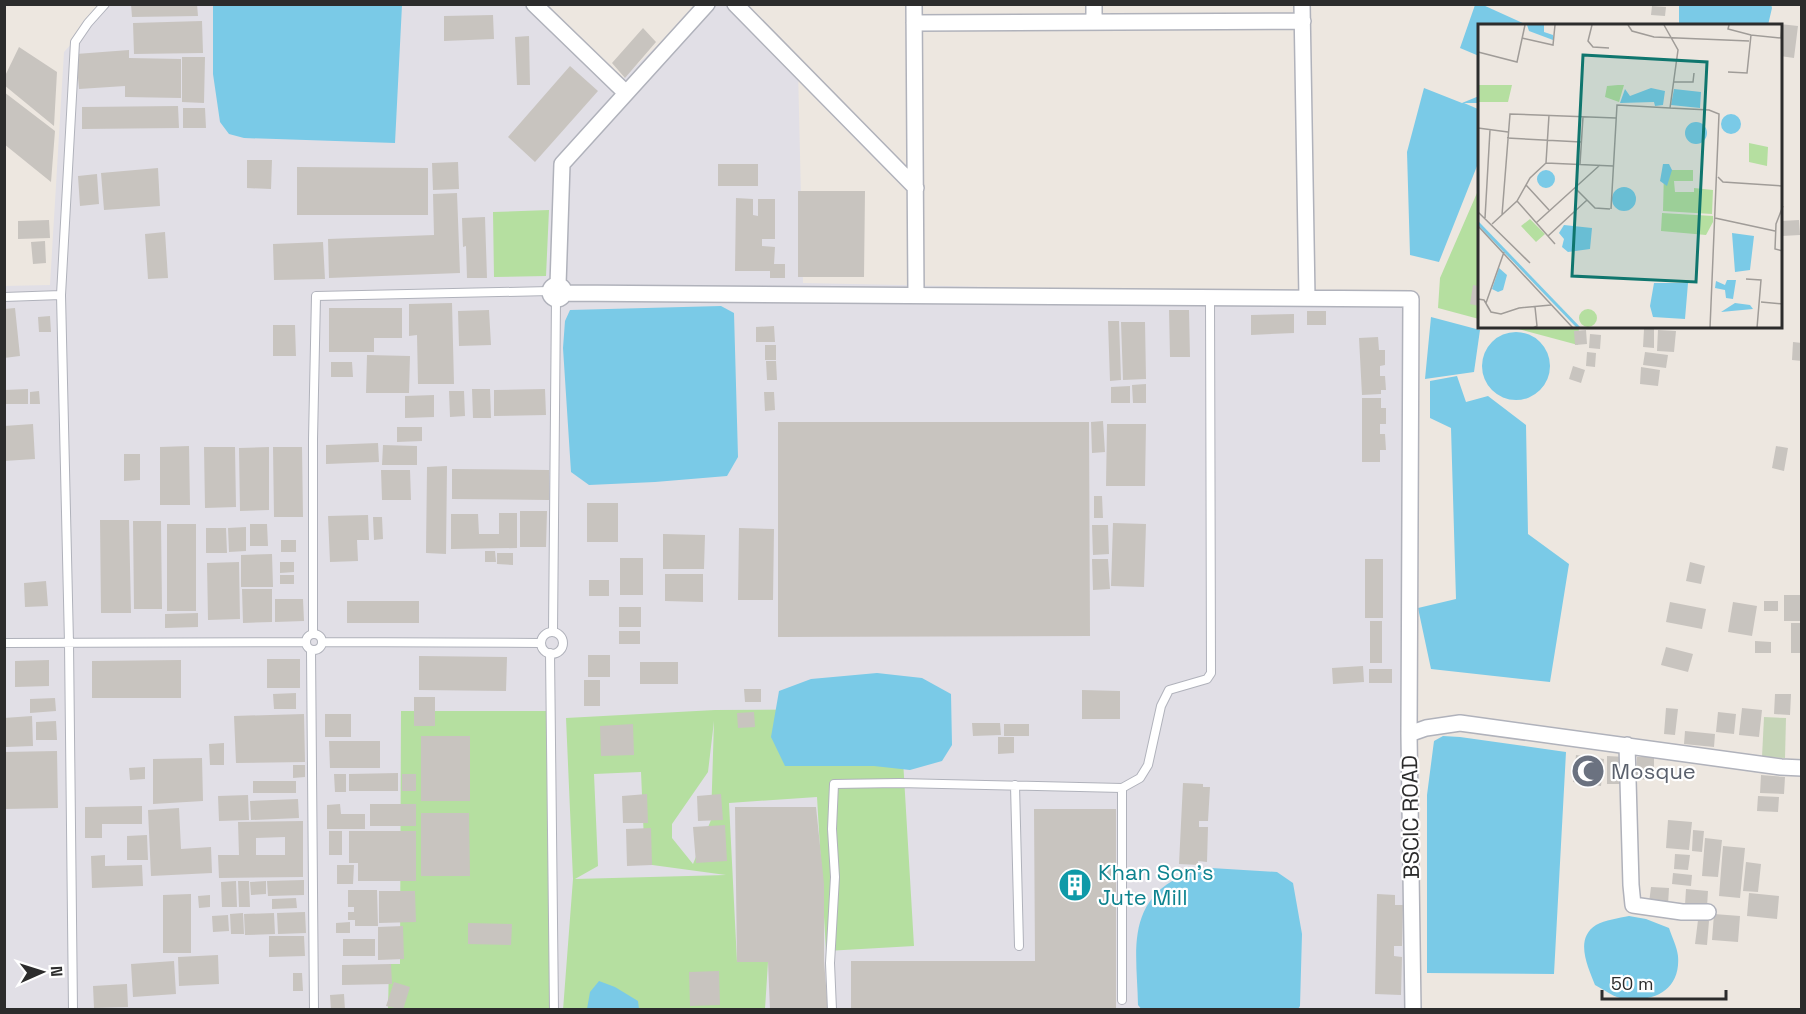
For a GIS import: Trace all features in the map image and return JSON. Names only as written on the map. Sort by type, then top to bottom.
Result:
[{"type":"street","points":[[534,4],[626,93]]},
{"type":"street","points":[[707,4],[562,164],[557,292],[1411,299],[1409,734]]},
{"type":"street","points":[[735,4],[916,188]]},
{"type":"street","points":[[914,4],[916,295]]},
{"type":"street","points":[[1094,4],[1094,22]]},
{"type":"street","points":[[1302,4],[1307,298]]},
{"type":"street","points":[[914,22],[1303,21]]},
{"type":"street","name":"BSCIC ROAD","points":[[1413,1010],[1409,734],[1426,728],[1461,723],[1780,767],[1802,768]]},
{"type":"street","points":[[1627,745],[1633,905],[1682,912],[1708,912]]},
{"type":"lane","points":[[73,1010],[69,643],[61,295],[75,42],[105,4]]},
{"type":"lane","points":[[313,634],[312,439],[316,296],[557,292],[554,632]]},
{"type":"lane","points":[[4,297],[61,295]]},
{"type":"lane","points":[[832,1010],[830,963],[835,878],[832,829],[834,784],[1122,788],[1140,778],[1148,765],[1161,706],[1169,690],[1208,679],[1211,673],[1210,297]]},
{"type":"lane","points":[[554,632],[563,642],[559,651],[550,653],[542,648],[541,643],[545,634],[554,632]]},
{"type":"lane","points":[[313,634],[320,636],[323,642],[316,651],[306,648],[305,642],[308,636],[313,634]]},
{"type":"lane","points":[[4,643],[305,642]]},
{"type":"lane","points":[[323,642],[541,643]]},
{"type":"lane","points":[[311,650],[314,1010]]},
{"type":"lane","points":[[550,653],[554,1010]]},
{"type":"lane","points":[[1015,785],[1019,946]]},
{"type":"lane","points":[[1122,788],[1122,1000]]},
{"type":"shaded area","points":[[726,4],[798,69],[803,283],[1413,296],[1404,1009],[5,1009],[4,286],[50,285],[64,52],[107,5],[538,5],[618,83],[700,5]]},
{"type":"green space","points":[[1477,193],[1478,319],[1438,308],[1440,278]]},
{"type":"green space","points":[[549,210],[546,276],[494,277],[493,212]]},
{"type":"green space","points":[[1515,328],[1579,328],[1578,345]]},
{"type":"green space","points":[[900,709],[914,946],[826,951],[817,797],[729,803],[737,962],[768,962],[765,1009],[563,1010],[573,879],[566,718],[715,710]],"holes":[[[714,721],[711,820],[693,864],[672,838],[672,824],[708,772]],[[641,772],[645,864],[726,875],[575,879],[598,866],[594,774]]]},
{"type":"green space","points":[[401,711],[551,711],[552,1009],[388,1010],[389,964],[400,964]]},
{"type":"green space","points":[[1764,717],[1786,718],[1785,758],[1762,757]]},
{"type":"water","points":[[1679,4],[1771,4],[1772,8],[1768,24],[1679,24]]},
{"type":"water","points":[[213,5],[402,5],[395,143],[244,138],[229,134],[220,122],[213,74]]},
{"type":"water","points":[[1475,5],[1483,5],[1525,24],[1478,24],[1478,56],[1460,48]]},
{"type":"water","points":[[1424,88],[1462,103],[1478,96],[1478,103],[1464,103],[1478,109],[1478,164],[1439,262],[1410,255],[1407,152]]},
{"type":"water","points":[[721,306],[734,313],[738,457],[727,476],[589,485],[571,472],[563,348],[565,321],[570,310]]},
{"type":"water","points":[[1431,317],[1480,330],[1474,372],[1425,379]]},
{"type":"water","points":[[1516,332],[1529,335],[1540,342],[1547,353],[1550,366],[1547,379],[1540,390],[1529,397],[1516,400],[1503,397],[1492,390],[1485,379],[1482,366],[1485,353],[1492,342],[1503,335]]},
{"type":"water","points":[[1457,376],[1466,402],[1488,396],[1526,425],[1528,534],[1569,564],[1550,682],[1431,669],[1418,608],[1456,599],[1451,428],[1430,418],[1430,381]]},
{"type":"water","points":[[877,673],[922,678],[951,694],[952,745],[942,761],[910,770],[874,766],[785,766],[771,737],[779,691],[811,679]]},
{"type":"water","points":[[1443,736],[1566,752],[1554,974],[1427,973],[1427,795],[1434,741]]},
{"type":"water","points":[[1211,868],[1277,872],[1293,883],[1302,934],[1300,1006],[1298,1009],[1142,1010],[1138,1005],[1136,949],[1142,916],[1162,888],[1191,872]]},
{"type":"water","points":[[1629,916],[1646,919],[1669,928],[1677,949],[1678,968],[1675,979],[1662,993],[1653,997],[1632,999],[1620,998],[1611,994],[1595,985],[1586,962],[1584,945],[1589,931],[1604,922]]},
{"type":"water","points":[[599,981],[615,987],[638,1001],[639,1009],[587,1009],[590,992]]},
{"type":"building","points":[[131,4],[197,4],[198,16],[132,17]]},
{"type":"building","points":[[1652,6],[1666,7],[1665,16],[1651,15]]},
{"type":"building","points":[[493,15],[494,39],[444,41],[444,16]]},
{"type":"building","points":[[202,21],[203,53],[134,54],[133,23]]},
{"type":"building","points":[[1782,24],[1798,26],[1794,58],[1782,56]]},
{"type":"building","points":[[643,28],[656,42],[625,78],[612,63]]},
{"type":"building","points":[[529,36],[530,85],[517,85],[515,37]]},
{"type":"building","points":[[19,47],[57,72],[54,126],[4,85],[4,78]]},
{"type":"building","points":[[129,50],[129,58],[181,59],[181,98],[125,97],[125,86],[79,89],[76,54]]},
{"type":"building","points":[[182,57],[205,57],[204,103],[182,102]]},
{"type":"building","points":[[570,66],[598,91],[535,162],[508,137]]},
{"type":"building","points":[[4,92],[55,131],[51,182],[4,144]]},
{"type":"building","points":[[178,106],[179,128],[82,129],[82,107]]},
{"type":"building","points":[[183,108],[205,108],[206,128],[183,128]]},
{"type":"building","points":[[247,160],[272,160],[271,189],[247,188]]},
{"type":"building","points":[[458,162],[459,189],[433,190],[432,163]]},
{"type":"building","points":[[718,164],[758,164],[758,186],[718,186]]},
{"type":"building","points":[[297,167],[428,168],[428,215],[297,215]]},
{"type":"building","points":[[158,168],[160,206],[104,210],[101,173]]},
{"type":"building","points":[[97,174],[99,204],[80,206],[78,176]]},
{"type":"building","points":[[798,191],[865,191],[864,277],[798,277]]},
{"type":"building","points":[[457,193],[460,273],[329,278],[328,239],[434,235],[433,194]]},
{"type":"building","points":[[736,198],[753,199],[753,215],[758,216],[758,199],[775,199],[775,239],[762,239],[762,246],[775,247],[774,264],[785,264],[785,278],[770,278],[770,271],[735,271]]},
{"type":"building","points":[[485,217],[487,278],[467,278],[462,218]]},
{"type":"building","points":[[49,220],[50,238],[18,239],[18,221]]},
{"type":"building","points":[[1799,220],[1800,235],[1782,236],[1782,221]]},
{"type":"building","points":[[165,232],[168,278],[148,279],[145,234]]},
{"type":"building","points":[[45,241],[46,263],[33,264],[31,242]]},
{"type":"building","points":[[323,242],[325,279],[274,280],[273,244]]},
{"type":"building","points":[[1473,285],[1478,286],[1478,306],[1470,304]]},
{"type":"building","points":[[452,303],[454,384],[418,384],[417,335],[409,336],[409,304]]},
{"type":"building","points":[[15,308],[20,356],[4,358],[4,309]]},
{"type":"building","points":[[329,308],[402,308],[402,338],[374,338],[374,352],[329,352]]},
{"type":"building","points":[[489,310],[491,345],[459,346],[458,311]]},
{"type":"building","points":[[1169,310],[1189,310],[1190,357],[1170,357]]},
{"type":"building","points":[[1307,311],[1326,311],[1326,325],[1307,325]]},
{"type":"building","points":[[1294,314],[1294,333],[1251,335],[1251,315]]},
{"type":"building","points":[[50,316],[51,332],[39,332],[38,317]]},
{"type":"building","points":[[1108,321],[1119,321],[1121,380],[1110,381]]},
{"type":"building","points":[[1121,322],[1145,322],[1146,379],[1123,380]]},
{"type":"building","points":[[273,325],[295,325],[296,356],[273,356]]},
{"type":"building","points":[[774,326],[775,342],[756,342],[756,327]]},
{"type":"building","points":[[1644,329],[1654,329],[1654,348],[1643,347]]},
{"type":"building","points":[[1586,330],[1587,344],[1575,345],[1574,331]]},
{"type":"building","points":[[1658,330],[1676,331],[1674,352],[1657,351]]},
{"type":"building","points":[[1590,334],[1601,335],[1600,349],[1589,348]]},
{"type":"building","points":[[1378,337],[1379,350],[1385,350],[1385,365],[1380,366],[1380,376],[1385,376],[1386,390],[1381,390],[1381,394],[1362,395],[1359,338]]},
{"type":"building","points":[[1793,342],[1802,343],[1802,361],[1792,360]]},
{"type":"building","points":[[765,345],[776,345],[776,360],[765,360]]},
{"type":"building","points":[[1587,352],[1596,353],[1595,367],[1586,366]]},
{"type":"building","points":[[1645,352],[1668,355],[1666,368],[1643,365]]},
{"type":"building","points":[[367,355],[410,356],[409,393],[366,393]]},
{"type":"building","points":[[766,361],[776,361],[777,380],[767,380]]},
{"type":"building","points":[[331,362],[352,362],[353,377],[331,377]]},
{"type":"building","points":[[1573,366],[1585,370],[1581,383],[1569,379]]},
{"type":"building","points":[[1641,367],[1660,370],[1658,386],[1640,384]]},
{"type":"building","points":[[1146,384],[1146,403],[1133,403],[1132,385]]},
{"type":"building","points":[[1130,386],[1130,403],[1111,403],[1111,387]]},
{"type":"building","points":[[28,389],[28,404],[4,404],[4,390]]},
{"type":"building","points":[[472,389],[490,389],[491,418],[473,418]]},
{"type":"building","points":[[545,389],[546,415],[494,416],[494,390]]},
{"type":"building","points":[[39,391],[40,404],[30,404],[30,392]]},
{"type":"building","points":[[449,391],[464,391],[465,416],[450,417]]},
{"type":"building","points":[[764,392],[774,392],[775,410],[765,411]]},
{"type":"building","points":[[434,395],[434,417],[405,418],[405,396]]},
{"type":"building","points":[[1362,398],[1381,398],[1381,408],[1386,408],[1386,424],[1380,424],[1380,434],[1385,434],[1386,450],[1380,450],[1380,462],[1362,462]]},
{"type":"building","points":[[1103,421],[1105,452],[1092,453],[1091,422]]},
{"type":"building","points":[[778,422],[1089,422],[1090,636],[778,637]]},
{"type":"building","points":[[33,424],[35,459],[4,461],[4,426]]},
{"type":"building","points":[[1107,424],[1146,424],[1145,486],[1106,486]]},
{"type":"building","points":[[397,427],[422,427],[422,441],[397,442]]},
{"type":"building","points":[[378,443],[379,462],[326,464],[326,445]]},
{"type":"building","points":[[383,445],[417,446],[417,465],[382,465]]},
{"type":"building","points":[[189,446],[190,505],[160,505],[160,447]]},
{"type":"building","points":[[1776,446],[1788,448],[1784,471],[1772,468]]},
{"type":"building","points":[[204,447],[235,447],[236,507],[205,508]]},
{"type":"building","points":[[269,447],[269,510],[240,511],[239,448]]},
{"type":"building","points":[[273,447],[302,447],[303,517],[274,517]]},
{"type":"building","points":[[124,454],[140,454],[140,480],[124,481]]},
{"type":"building","points":[[447,466],[446,554],[426,553],[427,467]]},
{"type":"building","points":[[452,469],[549,470],[549,500],[452,499]]},
{"type":"building","points":[[381,470],[410,470],[411,500],[382,500]]},
{"type":"building","points":[[1094,496],[1102,496],[1103,518],[1094,518]]},
{"type":"building","points":[[587,503],[618,503],[618,542],[587,542]]},
{"type":"building","points":[[520,511],[547,511],[546,547],[520,547]]},
{"type":"building","points":[[499,513],[517,513],[517,548],[451,549],[451,514],[478,514],[479,534],[499,534]]},
{"type":"building","points":[[368,515],[369,540],[357,540],[358,561],[330,562],[328,516]]},
{"type":"building","points":[[373,517],[382,517],[383,539],[374,540]]},
{"type":"building","points":[[100,520],[129,520],[131,613],[101,613]]},
{"type":"building","points":[[133,521],[161,521],[162,609],[134,609]]},
{"type":"building","points":[[1113,523],[1146,524],[1144,587],[1111,586]]},
{"type":"building","points":[[167,524],[196,524],[196,611],[167,611]]},
{"type":"building","points":[[250,524],[267,524],[268,546],[250,546]]},
{"type":"building","points":[[1092,525],[1108,525],[1109,554],[1093,555]]},
{"type":"building","points":[[246,527],[246,551],[229,552],[228,528]]},
{"type":"building","points":[[206,528],[226,528],[227,553],[206,553]]},
{"type":"building","points":[[739,528],[774,529],[773,600],[738,600]]},
{"type":"building","points":[[663,534],[705,535],[704,569],[663,569]]},
{"type":"building","points":[[281,540],[296,540],[296,552],[281,552]]},
{"type":"building","points":[[485,551],[495,551],[496,562],[485,562]]},
{"type":"building","points":[[497,553],[513,553],[513,565],[497,564]]},
{"type":"building","points":[[272,554],[273,587],[241,587],[241,555]]},
{"type":"building","points":[[620,558],[643,558],[643,595],[620,595]]},
{"type":"building","points":[[1092,559],[1108,559],[1110,589],[1093,590]]},
{"type":"building","points":[[1365,559],[1383,559],[1383,618],[1365,618]]},
{"type":"building","points":[[239,562],[240,619],[208,620],[207,563]]},
{"type":"building","points":[[280,562],[294,562],[294,572],[280,573]]},
{"type":"building","points":[[1690,562],[1705,566],[1701,584],[1686,581]]},
{"type":"building","points":[[665,574],[703,574],[703,602],[665,601]]},
{"type":"building","points":[[280,575],[294,575],[294,584],[280,584]]},
{"type":"building","points":[[589,580],[609,580],[609,596],[589,596]]},
{"type":"building","points":[[46,581],[48,606],[25,607],[24,583]]},
{"type":"building","points":[[242,589],[272,589],[272,622],[243,623]]},
{"type":"building","points":[[1784,595],[1800,595],[1800,621],[1784,621]]},
{"type":"building","points":[[275,599],[303,599],[304,621],[275,622]]},
{"type":"building","points":[[347,601],[419,601],[419,623],[347,623]]},
{"type":"building","points":[[1764,601],[1778,601],[1778,611],[1764,611]]},
{"type":"building","points":[[1670,602],[1706,609],[1702,629],[1666,622]]},
{"type":"building","points":[[1733,602],[1757,606],[1752,636],[1728,632]]},
{"type":"building","points":[[619,607],[641,607],[641,627],[619,627]]},
{"type":"building","points":[[198,613],[198,627],[165,628],[165,614]]},
{"type":"building","points":[[1370,621],[1382,621],[1382,663],[1370,663]]},
{"type":"building","points":[[1791,623],[1802,623],[1802,653],[1791,653]]},
{"type":"building","points":[[619,631],[640,631],[640,644],[619,644]]},
{"type":"building","points":[[1755,641],[1771,642],[1771,653],[1755,653]]},
{"type":"building","points":[[1666,647],[1693,654],[1688,672],[1661,665]]},
{"type":"building","points":[[588,655],[610,655],[610,677],[588,677]]},
{"type":"building","points":[[419,656],[507,657],[506,691],[419,690]]},
{"type":"building","points":[[267,659],[300,659],[300,688],[267,688]]},
{"type":"building","points":[[49,660],[49,686],[15,687],[15,661]]},
{"type":"building","points":[[181,660],[181,698],[92,698],[92,661]]},
{"type":"building","points":[[640,662],[678,662],[678,684],[640,684]]},
{"type":"building","points":[[1363,666],[1364,682],[1333,684],[1332,668]]},
{"type":"building","points":[[1369,669],[1392,669],[1392,683],[1369,683]]},
{"type":"building","points":[[584,680],[600,680],[600,706],[584,706]]},
{"type":"building","points":[[744,689],[761,689],[761,702],[745,702]]},
{"type":"building","points":[[1082,690],[1120,691],[1120,719],[1082,719]]},
{"type":"building","points":[[296,693],[296,709],[274,709],[273,694]]},
{"type":"building","points":[[1775,694],[1791,694],[1790,715],[1774,714]]},
{"type":"building","points":[[414,697],[435,697],[435,726],[414,726]]},
{"type":"building","points":[[55,698],[56,711],[30,713],[30,699]]},
{"type":"building","points":[[1666,708],[1678,709],[1675,735],[1664,734]]},
{"type":"building","points":[[1742,708],[1762,710],[1759,737],[1739,735]]},
{"type":"building","points":[[754,712],[755,727],[738,728],[737,713]]},
{"type":"building","points":[[1718,712],[1736,714],[1734,734],[1716,732]]},
{"type":"building","points":[[304,714],[305,762],[236,763],[234,716]]},
{"type":"building","points":[[325,714],[351,714],[351,737],[325,737]]},
{"type":"building","points":[[32,716],[33,746],[6,747],[4,718]]},
{"type":"building","points":[[56,721],[57,740],[36,740],[36,722]]},
{"type":"building","points":[[972,723],[1000,723],[1001,735],[973,736]]},
{"type":"building","points":[[633,724],[634,755],[601,756],[600,726]]},
{"type":"building","points":[[1004,724],[1029,724],[1029,736],[1004,736]]},
{"type":"building","points":[[1685,731],[1715,734],[1714,747],[1684,744]]},
{"type":"building","points":[[421,736],[470,736],[470,801],[421,801]]},
{"type":"building","points":[[998,737],[1014,737],[1014,753],[998,754]]},
{"type":"building","points":[[329,741],[380,741],[380,768],[330,768]]},
{"type":"building","points":[[224,743],[224,765],[210,765],[209,744]]},
{"type":"building","points":[[57,751],[58,808],[4,809],[4,752]]},
{"type":"building","name":"Mosque","points":[[1576,755],[1604,759],[1601,786],[1573,782]]},
{"type":"building","points":[[1607,756],[1626,757],[1626,784],[1607,784]]},
{"type":"building","points":[[1637,757],[1654,757],[1654,780],[1636,779]]},
{"type":"building","points":[[202,758],[203,801],[153,804],[153,759]]},
{"type":"building","points":[[293,765],[305,765],[305,777],[293,778]]},
{"type":"building","points":[[145,767],[145,779],[130,780],[129,768]]},
{"type":"building","points":[[398,773],[398,791],[349,791],[349,774]]},
{"type":"building","points":[[334,774],[346,774],[346,792],[335,792]]},
{"type":"building","points":[[402,774],[416,774],[416,791],[402,791]]},
{"type":"building","points":[[1761,775],[1785,777],[1784,794],[1760,793]]},
{"type":"building","points":[[253,781],[296,781],[296,793],[253,793]]},
{"type":"building","points":[[1183,783],[1203,784],[1203,787],[1210,787],[1208,821],[1199,821],[1199,827],[1208,827],[1207,862],[1198,861],[1198,865],[1179,864]]},
{"type":"building","points":[[647,794],[648,823],[623,823],[622,796]]},
{"type":"building","points":[[721,794],[723,820],[698,821],[697,796]]},
{"type":"building","points":[[248,795],[249,820],[219,821],[218,796]]},
{"type":"building","points":[[1758,796],[1779,797],[1778,812],[1757,811]]},
{"type":"building","points":[[298,799],[299,818],[251,820],[250,801]]},
{"type":"building","points":[[340,804],[341,814],[365,814],[365,829],[327,829],[327,805]]},
{"type":"building","points":[[370,804],[416,804],[416,826],[370,826]]},
{"type":"building","points":[[142,806],[142,824],[102,824],[102,838],[85,838],[85,807]]},
{"type":"building","points":[[735,807],[816,807],[824,884],[824,961],[828,1010],[770,1010],[768,962],[737,962]]},
{"type":"building","points":[[179,808],[181,849],[211,847],[212,873],[151,876],[148,810]]},
{"type":"building","name":"Khan Son's Jute Mill","points":[[1034,809],[1116,809],[1116,1010],[851,1010],[851,961],[1035,961]]},
{"type":"building","points":[[421,813],[469,813],[470,876],[421,876]]},
{"type":"building","points":[[1668,820],[1692,822],[1689,850],[1666,848]]},
{"type":"building","points":[[303,821],[303,877],[219,878],[218,855],[239,855],[238,822]],"holes":[[[285,837],[285,855],[256,855],[256,838]]]},
{"type":"building","points":[[725,825],[727,861],[696,863],[693,827]]},
{"type":"building","points":[[651,828],[652,865],[627,866],[626,829]]},
{"type":"building","points":[[1693,830],[1704,831],[1702,852],[1692,851]]},
{"type":"building","points":[[329,831],[342,831],[342,855],[329,855]]},
{"type":"building","points":[[349,831],[416,831],[416,881],[358,881],[358,863],[349,863]]},
{"type":"building","points":[[147,835],[148,860],[127,860],[127,836]]},
{"type":"building","points":[[1705,838],[1722,840],[1718,877],[1702,876]]},
{"type":"building","points":[[1723,846],[1745,848],[1740,898],[1719,896]]},
{"type":"building","points":[[1675,854],[1690,855],[1688,870],[1674,869]]},
{"type":"building","points":[[105,855],[105,866],[142,865],[143,886],[92,888],[91,856]]},
{"type":"building","points":[[1746,862],[1761,864],[1758,892],[1743,891]]},
{"type":"building","points":[[337,865],[354,865],[353,884],[337,884]]},
{"type":"building","points":[[1673,873],[1692,875],[1691,886],[1672,884]]},
{"type":"building","points":[[304,880],[304,895],[268,896],[267,881]]},
{"type":"building","points":[[236,881],[237,907],[222,907],[221,882]]},
{"type":"building","points":[[238,881],[249,881],[250,907],[239,907]]},
{"type":"building","points":[[266,881],[266,894],[251,895],[250,882]]},
{"type":"building","points":[[1651,887],[1669,888],[1668,905],[1649,903]]},
{"type":"building","points":[[1686,889],[1708,891],[1707,907],[1685,905]]},
{"type":"building","points":[[348,890],[377,890],[378,926],[355,926],[355,920],[348,920],[348,912],[354,912],[354,907],[348,907]]},
{"type":"building","points":[[379,891],[415,891],[416,922],[379,923]]},
{"type":"building","points":[[1749,893],[1779,896],[1777,919],[1747,916]]},
{"type":"building","points":[[191,894],[191,953],[163,953],[163,895]]},
{"type":"building","points":[[1377,894],[1395,895],[1395,905],[1403,905],[1402,946],[1394,946],[1394,956],[1402,957],[1401,995],[1375,994]]},
{"type":"building","points":[[210,895],[210,907],[199,908],[198,896]]},
{"type":"building","points":[[296,898],[297,908],[272,909],[272,899]]},
{"type":"building","points":[[305,912],[306,933],[278,934],[277,913]]},
{"type":"building","points":[[243,913],[244,934],[231,934],[230,914]]},
{"type":"building","points":[[274,913],[275,934],[245,935],[244,914]]},
{"type":"building","points":[[1714,914],[1740,916],[1738,942],[1712,940]]},
{"type":"building","points":[[228,915],[229,931],[213,932],[212,916]]},
{"type":"building","points":[[1698,920],[1709,921],[1707,945],[1695,944]]},
{"type":"building","points":[[350,922],[350,933],[336,933],[336,923]]},
{"type":"building","points":[[468,923],[512,924],[511,945],[468,944]]},
{"type":"building","points":[[403,926],[404,959],[378,960],[378,927]]},
{"type":"building","points":[[269,936],[304,936],[305,956],[269,957]]},
{"type":"building","points":[[343,939],[375,939],[375,956],[343,956]]},
{"type":"building","points":[[218,955],[219,984],[179,986],[178,957]]},
{"type":"building","points":[[174,961],[176,994],[133,997],[131,964]]},
{"type":"building","points":[[391,964],[392,984],[342,985],[342,965]]},
{"type":"building","points":[[719,971],[720,1005],[690,1006],[689,972]]},
{"type":"building","points":[[293,973],[302,973],[303,991],[293,991]]},
{"type":"building","points":[[394,982],[410,987],[403,1010],[386,1006]]},
{"type":"building","points":[[127,984],[128,1007],[94,1008],[93,986]]},
{"type":"building","points":[[344,994],[345,1010],[331,1010],[330,995]]},
{"type":"place","name":"Mosque","points":[[1588,771]]},
{"type":"place","name":"Khan Son's Jute Mill","points":[[1075,885]]}]
